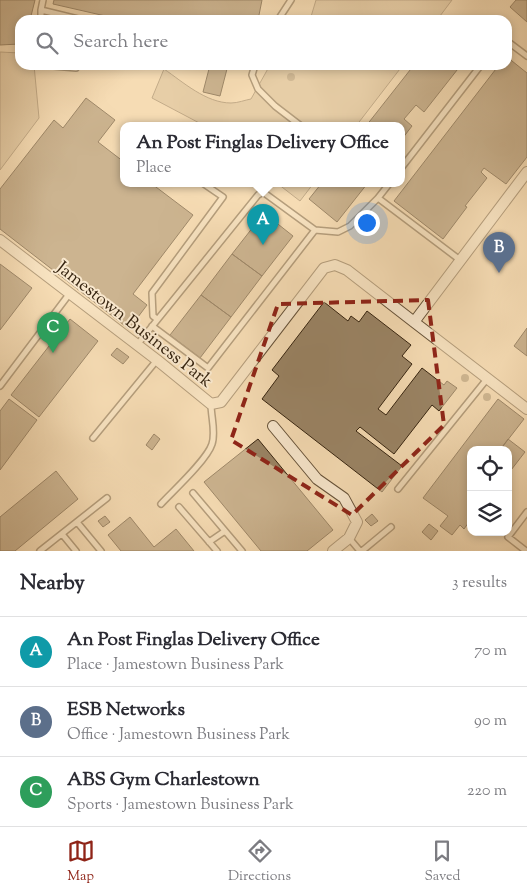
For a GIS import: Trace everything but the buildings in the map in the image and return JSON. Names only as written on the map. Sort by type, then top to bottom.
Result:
[{"type":"street","points":[[414,322],[527,172]]},
{"type":"street","name":"Jamestown Business Park","points":[[0,240],[157,360],[211,404],[220,402],[324,268],[335,265],[347,270],[527,409]]},
{"type":"street","points":[[273,426],[317,479],[344,498],[357,522],[349,538],[333,551]]},
{"type":"lane","points":[[41,15],[43,0]]},
{"type":"lane","points":[[281,15],[291,0]]},
{"type":"lane","points":[[41,10],[62,15]]},
{"type":"lane","points":[[512,46],[527,56]]},
{"type":"lane","points":[[254,70],[252,75],[258,89],[275,106],[296,122]]},
{"type":"lane","points":[[405,163],[477,70]]},
{"type":"lane","points":[[157,320],[152,316],[152,292],[223,197],[208,187]]},
{"type":"lane","points":[[137,345],[258,195],[263,192],[315,230],[338,232],[350,226],[387,187]]},
{"type":"lane","points":[[378,198],[460,260]]},
{"type":"lane","points":[[152,326],[208,368],[315,230]]},
{"type":"lane","points":[[0,386],[70,293]]},
{"type":"lane","points":[[93,438],[157,360]]},
{"type":"lane","points":[[398,489],[488,378]]},
{"type":"lane","points":[[161,504],[204,457],[212,444],[214,434],[211,404]]},
{"type":"lane","points":[[193,493],[242,551]]},
{"type":"lane","points":[[40,551],[107,498]]},
{"type":"lane","points":[[179,507],[217,551]]},
{"type":"lane","points":[[526,551],[508,537],[527,512]]},
{"type":"lane","points":[[77,522],[101,551]]},
{"type":"lane","points":[[349,538],[361,551],[391,527]]},
{"type":"lane","points":[[209,542],[225,531]]},
{"type":"lane","points":[[62,534],[76,551]]},
{"type":"highlighted area","points":[[428,300],[444,425],[352,515],[231,440],[278,304]]},
{"type":"shaded area","points":[[316,0],[452,0],[441,15],[312,15]]},
{"type":"shaded area","points":[[0,52],[15,53],[15,70],[34,70],[39,118],[0,170]]},
{"type":"shaded area","points":[[164,70],[165,70],[195,91],[213,100],[231,103],[251,99],[267,70],[399,70],[359,122],[197,122],[152,98]]},
{"type":"shaded area","points":[[282,187],[311,187],[300,201]]},
{"type":"place","name":"An Post Finglas Delivery Office","points":[[263,245]]},
{"type":"place","name":"ESB Networks","points":[[499,273]]},
{"type":"place","name":"ABS Gym Charlestown","points":[[53,353]]}]
